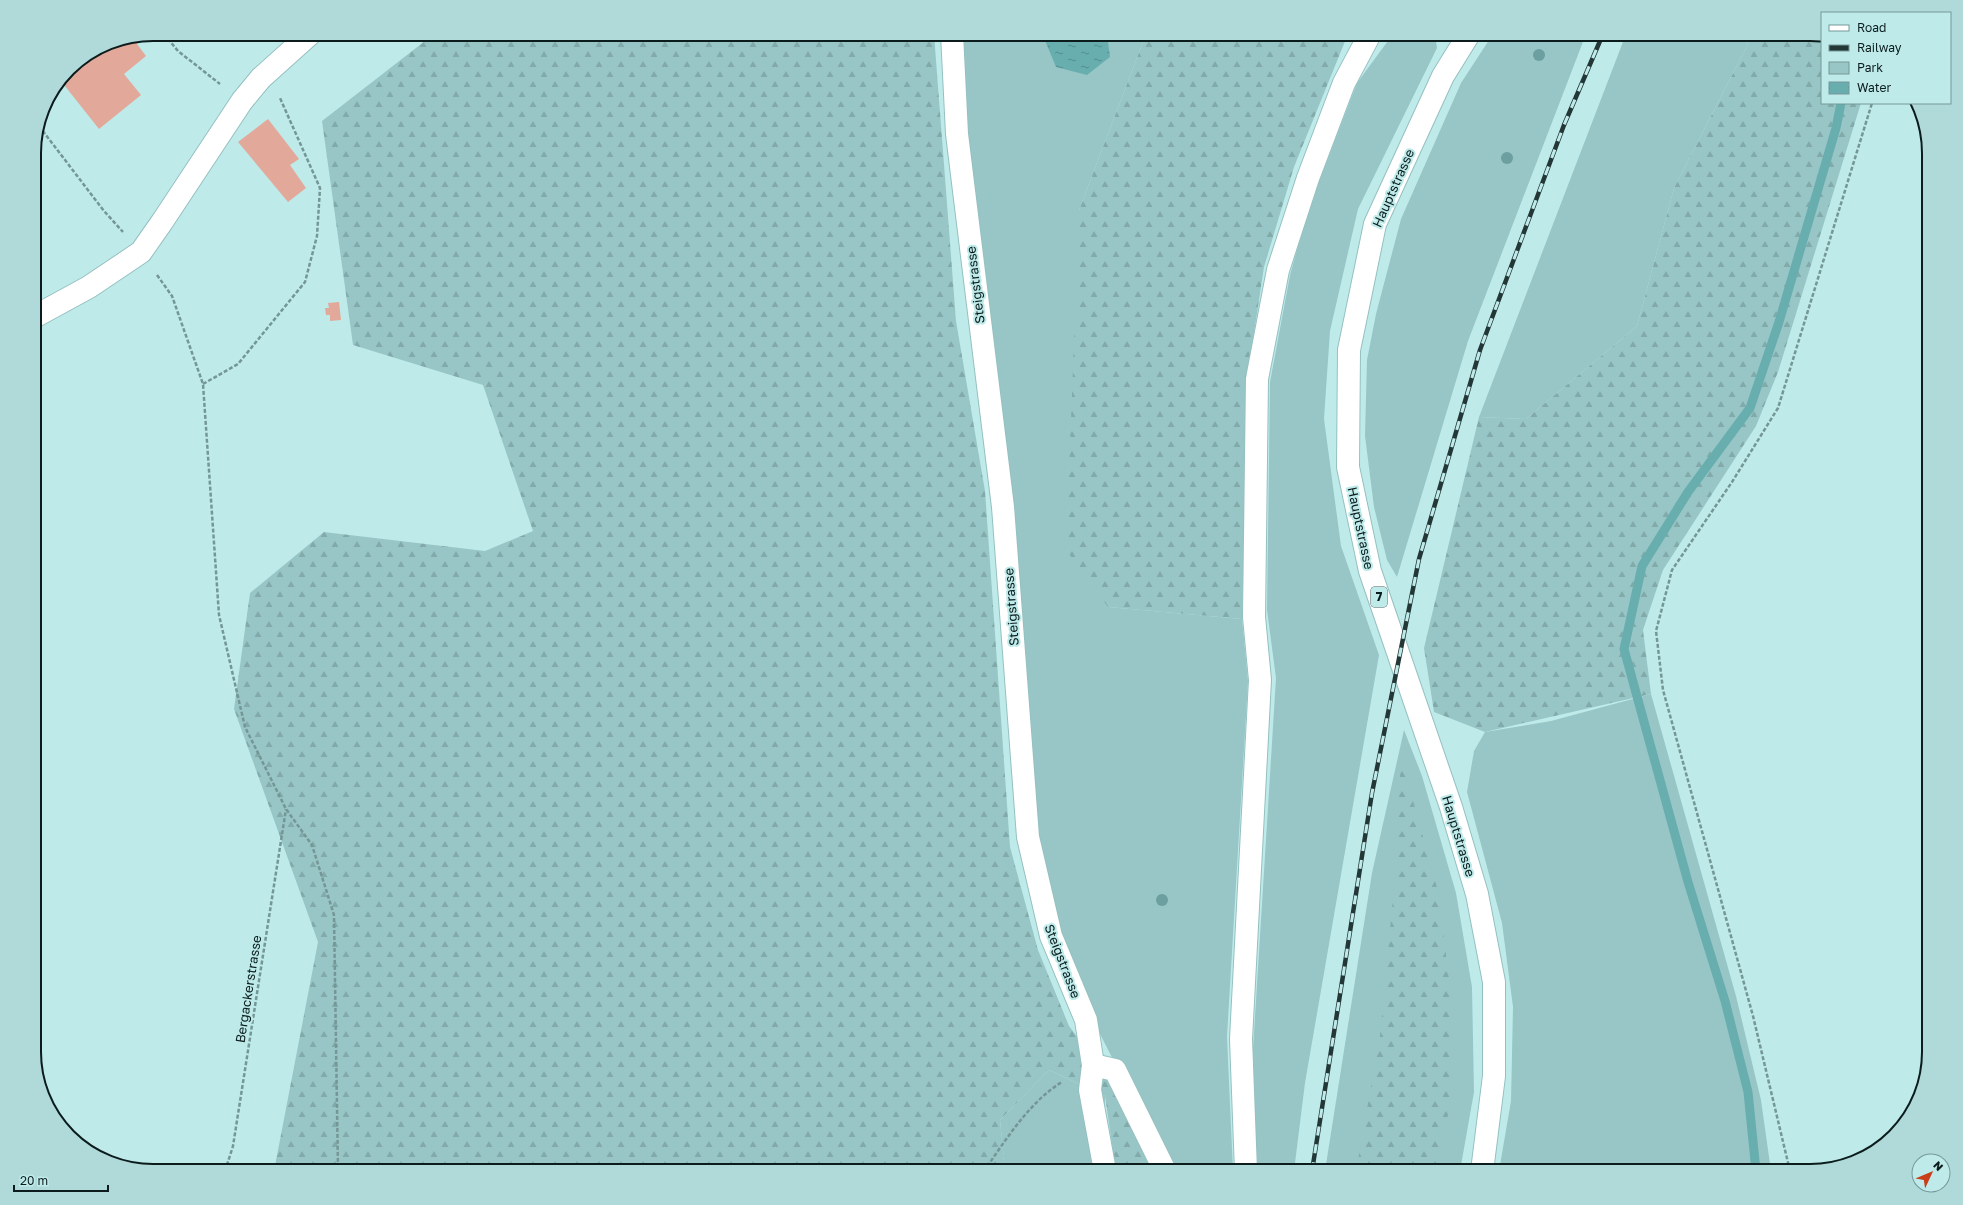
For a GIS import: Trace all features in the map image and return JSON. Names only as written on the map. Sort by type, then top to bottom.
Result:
[{"type":"street","points":[[41,313],[89,287],[141,252],[242,101],[261,78],[302,41]]},
{"type":"street","name":"Steigstrasse","points":[[952,41],[957,134],[1003,507],[1028,837],[1051,936],[1086,1020],[1093,1065],[1090,1090],[1104,1164]]},
{"type":"street","points":[[1246,1164],[1241,1039],[1260,680],[1254,617],[1257,379],[1278,270],[1308,178],[1344,83],[1366,41]]},
{"type":"street","name":"Hauptstrasse","points":[[1465,41],[1443,76],[1375,224],[1349,350],[1348,467],[1370,571],[1451,807],[1477,894],[1494,982],[1494,1076],[1483,1164]]},
{"type":"street","points":[[1093,1065],[1115,1070],[1162,1164]]},
{"type":"path","points":[[170,41],[178,51],[242,101]]},
{"type":"path","points":[[203,384],[238,364],[305,282],[317,236],[320,188],[280,97],[261,78]]},
{"type":"path","points":[[1788,1164],[1753,1016],[1663,690],[1656,631],[1672,570],[1732,482],[1778,408],[1872,104]]},
{"type":"path","points":[[43,131],[104,210],[141,252],[172,296],[203,384],[219,615],[246,727],[286,808],[312,845],[334,915],[338,1164]]},
{"type":"path","name":"Bergackerstrasse","points":[[227,1164],[233,1146],[286,808]]},
{"type":"path","points":[[989,1164],[1014,1129],[1049,1090],[1093,1065]]},
{"type":"green space","points":[[425,41],[935,41],[956,321],[985,491],[1010,847],[1038,950],[1069,1026],[1115,1087],[1150,1164],[1114,1164],[1105,1096],[1049,1070],[1000,1120],[1004,1164],[275,1164],[318,942],[234,709],[250,593],[324,532],[485,551],[533,531],[483,385],[353,345],[322,121]]},
{"type":"green space","points":[[961,41],[1143,41],[1079,210],[1108,607],[1242,619],[1248,681],[1227,1037],[1233,1164],[1166,1164],[1099,1032],[1060,941],[1033,823],[964,136]]},
{"type":"green space","points":[[1143,41],[1345,41],[1294,167],[1264,267],[1248,373],[1242,619],[1108,607],[1066,550],[1079,210]]},
{"type":"green space","points":[[1388,41],[1436,41],[1437,48],[1358,209],[1330,331],[1324,419],[1341,546],[1379,655],[1305,1083],[1295,1164],[1257,1164],[1253,1049],[1276,678],[1267,610],[1270,382],[1290,275],[1308,210],[1357,83]]},
{"type":"green space","points":[[1488,41],[1583,41],[1468,341],[1397,577],[1387,560],[1374,507],[1365,436],[1367,360],[1376,314],[1401,219],[1461,83]]},
{"type":"green space","points":[[1623,41],[1745,41],[1748,44],[1674,188],[1637,326],[1526,419],[1479,417]]},
{"type":"green space","points":[[1745,41],[1821,42],[1821,104],[1861,104],[1778,372],[1756,426],[1663,570],[1643,630],[1651,694],[1485,732],[1434,712],[1424,648],[1479,417],[1526,419],[1637,326],[1674,188],[1748,44]]},
{"type":"green space","points":[[1651,694],[1736,996],[1761,1100],[1770,1164],[1500,1164],[1511,1101],[1513,1007],[1502,923],[1467,792],[1474,751],[1485,732],[1551,721]]},
{"type":"green space","points":[[1404,730],[1422,776],[1456,893],[1472,987],[1474,1092],[1461,1164],[1326,1164],[1372,873]]},
{"type":"green space","points":[[1401,757],[1438,891],[1454,1019],[1454,1089],[1437,1164],[1357,1164],[1380,1036],[1395,877]]},
{"type":"green space","points":[[1049,1070],[1105,1096],[1104,1164],[1004,1164],[1000,1120]]},
{"type":"water","points":[[1045,41],[1108,41],[1110,57],[1087,75],[1056,67]]},
{"type":"building","points":[[140,42],[137,44],[146,56],[124,74],[141,95],[99,129],[64,85],[79,69],[97,56],[117,47]]},
{"type":"building","points":[[268,119],[299,159],[290,165],[306,188],[288,202],[238,142]]},
{"type":"building","points":[[339,302],[341,320],[330,321],[330,315],[326,315],[325,308],[329,308],[328,303]]},
{"type":"waterway","points":[[1755,1164],[1748,1092],[1725,1001],[1688,882],[1624,649],[1642,566],[1688,492],[1750,408],[1779,322],[1836,128],[1841,104]]},
{"type":"railway","points":[[1313,1164],[1372,793],[1419,559],[1480,350],[1564,125],[1600,41]]}]
